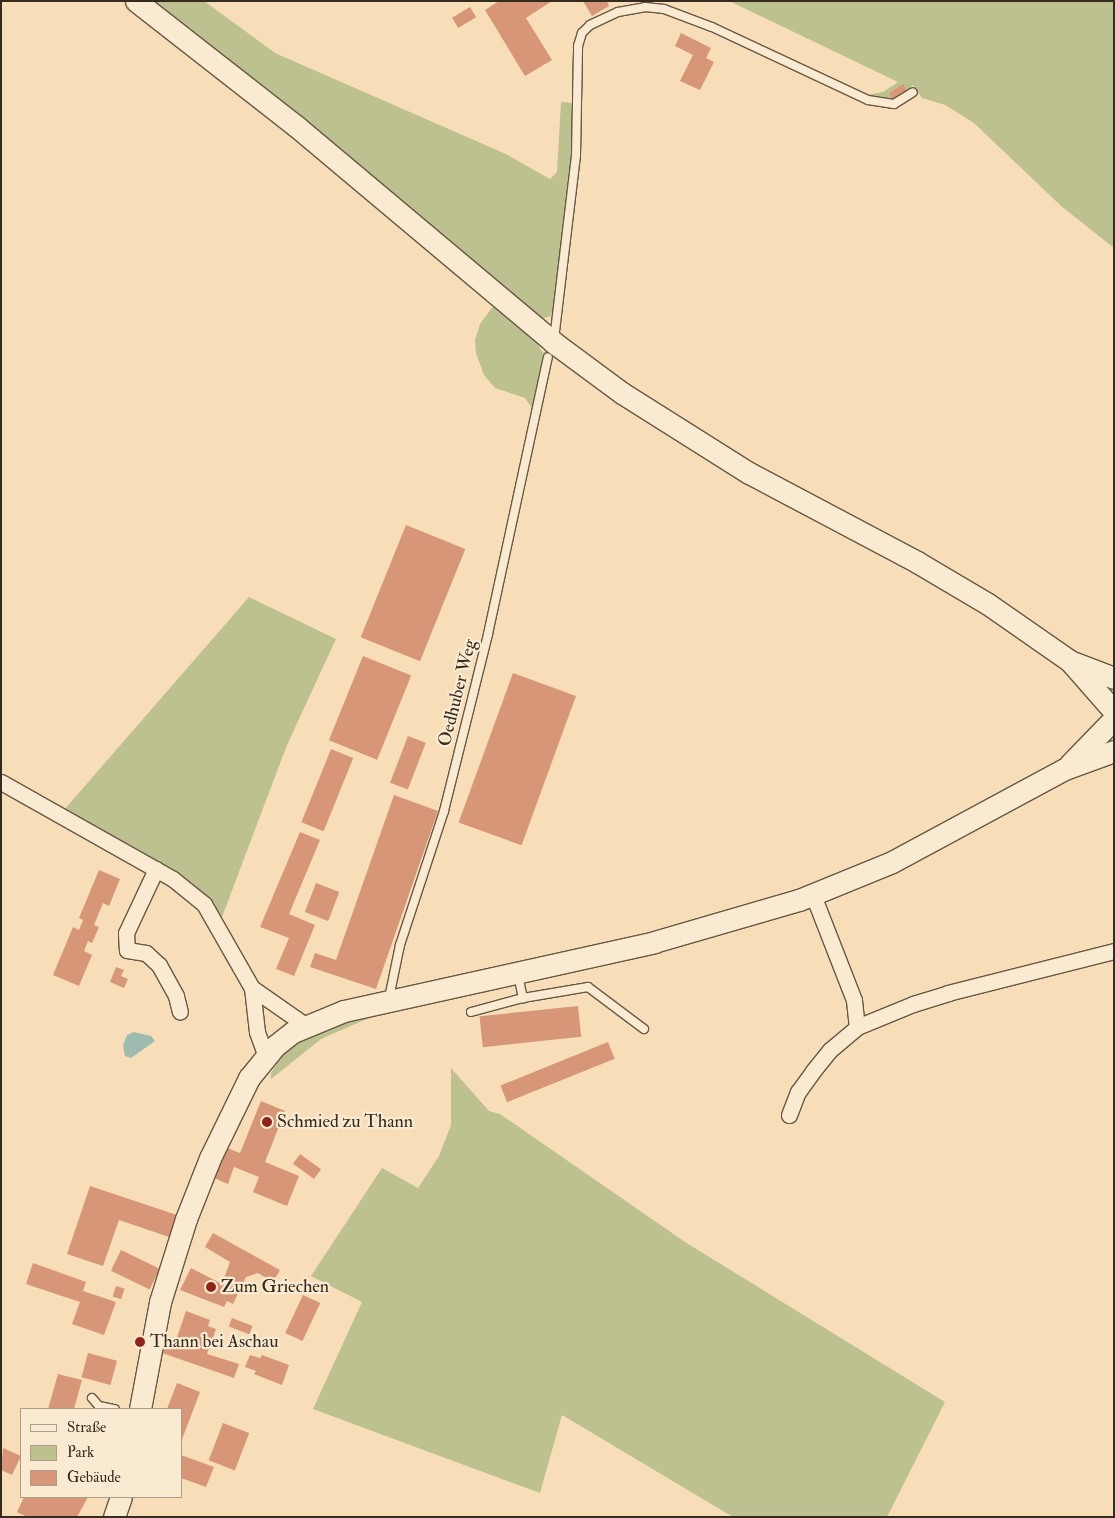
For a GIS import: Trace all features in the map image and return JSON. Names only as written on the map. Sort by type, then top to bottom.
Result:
[{"type":"main road","points":[[136,1],[296,126],[551,350],[701,444],[925,566],[988,604],[1070,661],[1114,678]]},
{"type":"main road","points":[[1065,769],[1112,716],[1070,661]]},
{"type":"main road","points":[[140,1408],[158,1310],[186,1219],[237,1098],[266,1057],[305,1025],[336,1013],[388,1000],[518,973],[720,925],[812,895],[933,842],[1065,769],[1114,751]]},
{"type":"main road","points":[[114,1517],[121,1498]]},
{"type":"street","points":[[1,782],[156,869],[204,904],[252,988],[257,1032],[266,1057]]},
{"type":"street","points":[[156,869],[126,933],[127,950],[146,953],[159,965],[172,988],[180,1012]]},
{"type":"street","points":[[812,895],[854,1000],[857,1027]]},
{"type":"street","points":[[789,1116],[798,1092],[813,1071],[830,1050],[857,1027],[905,1007],[948,993],[1114,951]]},
{"type":"street","points":[[252,988],[305,1025]]},
{"type":"lane","name":"Oedhuber Weg","points":[[388,1000],[400,945],[444,811],[488,634],[551,350],[576,155],[578,46],[582,33],[590,25],[618,12],[645,7],[664,9],[712,27],[868,100],[894,104],[913,92]]},
{"type":"lane","points":[[518,973],[523,998]]},
{"type":"lane","points":[[471,1012],[523,998],[588,987],[644,1029]]},
{"type":"lane","points":[[92,1398],[99,1406],[110,1408]]},
{"type":"green space","points":[[149,1],[204,1],[275,53],[506,154],[550,179],[557,172],[561,102],[573,103],[572,156],[558,284],[551,316],[537,320],[212,46]]},
{"type":"green space","points":[[729,1],[1114,1],[1114,248],[1061,206],[974,123],[945,105],[922,98],[913,85],[907,91],[903,85],[889,93],[892,99],[885,101],[866,95],[883,92],[898,82]]},
{"type":"green space","points":[[494,305],[535,340],[543,353],[534,411],[525,398],[495,388],[484,375],[476,353],[475,340],[480,324]]},
{"type":"green space","points":[[249,597],[336,639],[287,745],[222,917],[207,900],[64,810]]},
{"type":"green space","points":[[414,1003],[362,1021],[321,1039],[271,1079],[271,1073],[283,1054],[320,1028]]},
{"type":"green space","points":[[451,1068],[489,1111],[500,1114],[685,1242],[945,1402],[887,1517],[733,1517],[562,1415],[540,1493],[313,1409],[362,1302],[311,1276],[382,1168],[418,1188],[439,1156],[451,1125]]},
{"type":"shaded area","points":[[134,1032],[151,1036],[155,1041],[131,1058],[125,1056],[123,1045],[127,1035]]},
{"type":"building","points":[[499,1],[552,1],[526,18],[552,60],[525,76],[485,10]]},
{"type":"building","points":[[583,1],[607,1],[609,6],[592,16]]},
{"type":"building","points":[[470,7],[476,17],[458,28],[452,18]]},
{"type":"building","points":[[681,33],[711,48],[706,58],[714,62],[700,90],[680,81],[693,55],[675,46]]},
{"type":"building","points":[[903,84],[907,91],[892,99],[889,93]]},
{"type":"building","points":[[406,525],[465,549],[420,661],[361,637]]},
{"type":"building","points":[[363,656],[411,675],[377,760],[329,740]]},
{"type":"building","points":[[513,673],[576,696],[522,845],[459,822]]},
{"type":"building","points":[[408,736],[426,743],[408,789],[390,783]]},
{"type":"building","points":[[331,749],[353,758],[324,831],[301,822]]},
{"type":"building","points":[[394,795],[438,811],[376,989],[310,967],[315,953],[336,960]]},
{"type":"building","points":[[300,832],[320,840],[289,914],[315,925],[294,976],[276,969],[289,938],[260,927]]},
{"type":"building","points":[[99,870],[120,879],[109,906],[103,903],[94,925],[99,927],[92,943],[88,941],[84,951],[92,955],[79,986],[53,975],[73,927],[79,930],[83,920],[79,918]]},
{"type":"building","points":[[316,883],[339,892],[328,921],[305,912]]},
{"type":"building","points":[[116,967],[124,970],[121,976],[128,979],[124,988],[110,982]]},
{"type":"building","points":[[578,1006],[581,1037],[483,1047],[480,1016]]},
{"type":"building","points":[[608,1042],[615,1059],[507,1102],[500,1085]]},
{"type":"building","points":[[261,1101],[285,1111],[265,1162],[299,1176],[287,1206],[253,1192],[259,1177],[234,1167],[228,1184],[214,1178],[227,1148],[240,1153]]},
{"type":"building","points":[[300,1154],[321,1169],[314,1179],[293,1164]]},
{"type":"building","points":[[90,1186],[177,1215],[169,1237],[119,1220],[103,1266],[67,1254]]},
{"type":"building","points":[[213,1233],[280,1270],[273,1282],[258,1273],[246,1277],[233,1304],[227,1301],[224,1307],[180,1290],[191,1268],[222,1284],[230,1262],[205,1247]]},
{"type":"building","points":[[121,1250],[160,1269],[150,1290],[111,1271]]},
{"type":"building","points":[[33,1263],[86,1282],[83,1291],[116,1302],[104,1335],[72,1324],[80,1302],[26,1284]]},
{"type":"building","points":[[116,1286],[125,1289],[121,1299],[113,1296]]},
{"type":"building","points":[[303,1295],[320,1303],[302,1341],[285,1333]]},
{"type":"building","points":[[186,1311],[210,1320],[208,1326],[216,1329],[207,1354],[239,1364],[234,1378],[162,1353],[165,1343],[174,1346]]},
{"type":"building","points":[[232,1318],[253,1326],[249,1334],[229,1326]]},
{"type":"building","points":[[88,1353],[117,1361],[111,1385],[82,1377]]},
{"type":"building","points":[[250,1355],[260,1358],[262,1355],[289,1365],[282,1385],[254,1374],[256,1371],[245,1367]]},
{"type":"building","points":[[58,1374],[82,1380],[74,1408],[48,1408]]},
{"type":"building","points":[[177,1383],[200,1392],[182,1439],[182,1408],[167,1408]]},
{"type":"building","points":[[223,1423],[249,1433],[235,1470],[209,1460]]},
{"type":"building","points":[[3,1448],[20,1456],[12,1475],[1,1470]]},
{"type":"building","points":[[182,1455],[214,1467],[206,1487],[182,1478]]},
{"type":"building","points":[[24,1498],[87,1498],[77,1517],[27,1517],[17,1512]]},
{"type":"place","name":"Schmied zu Thann","points":[[267,1122]]},
{"type":"place","name":"Zum Griechen","points":[[211,1287]]},
{"type":"place","name":"Thann bei Aschau","points":[[140,1342]]}]
